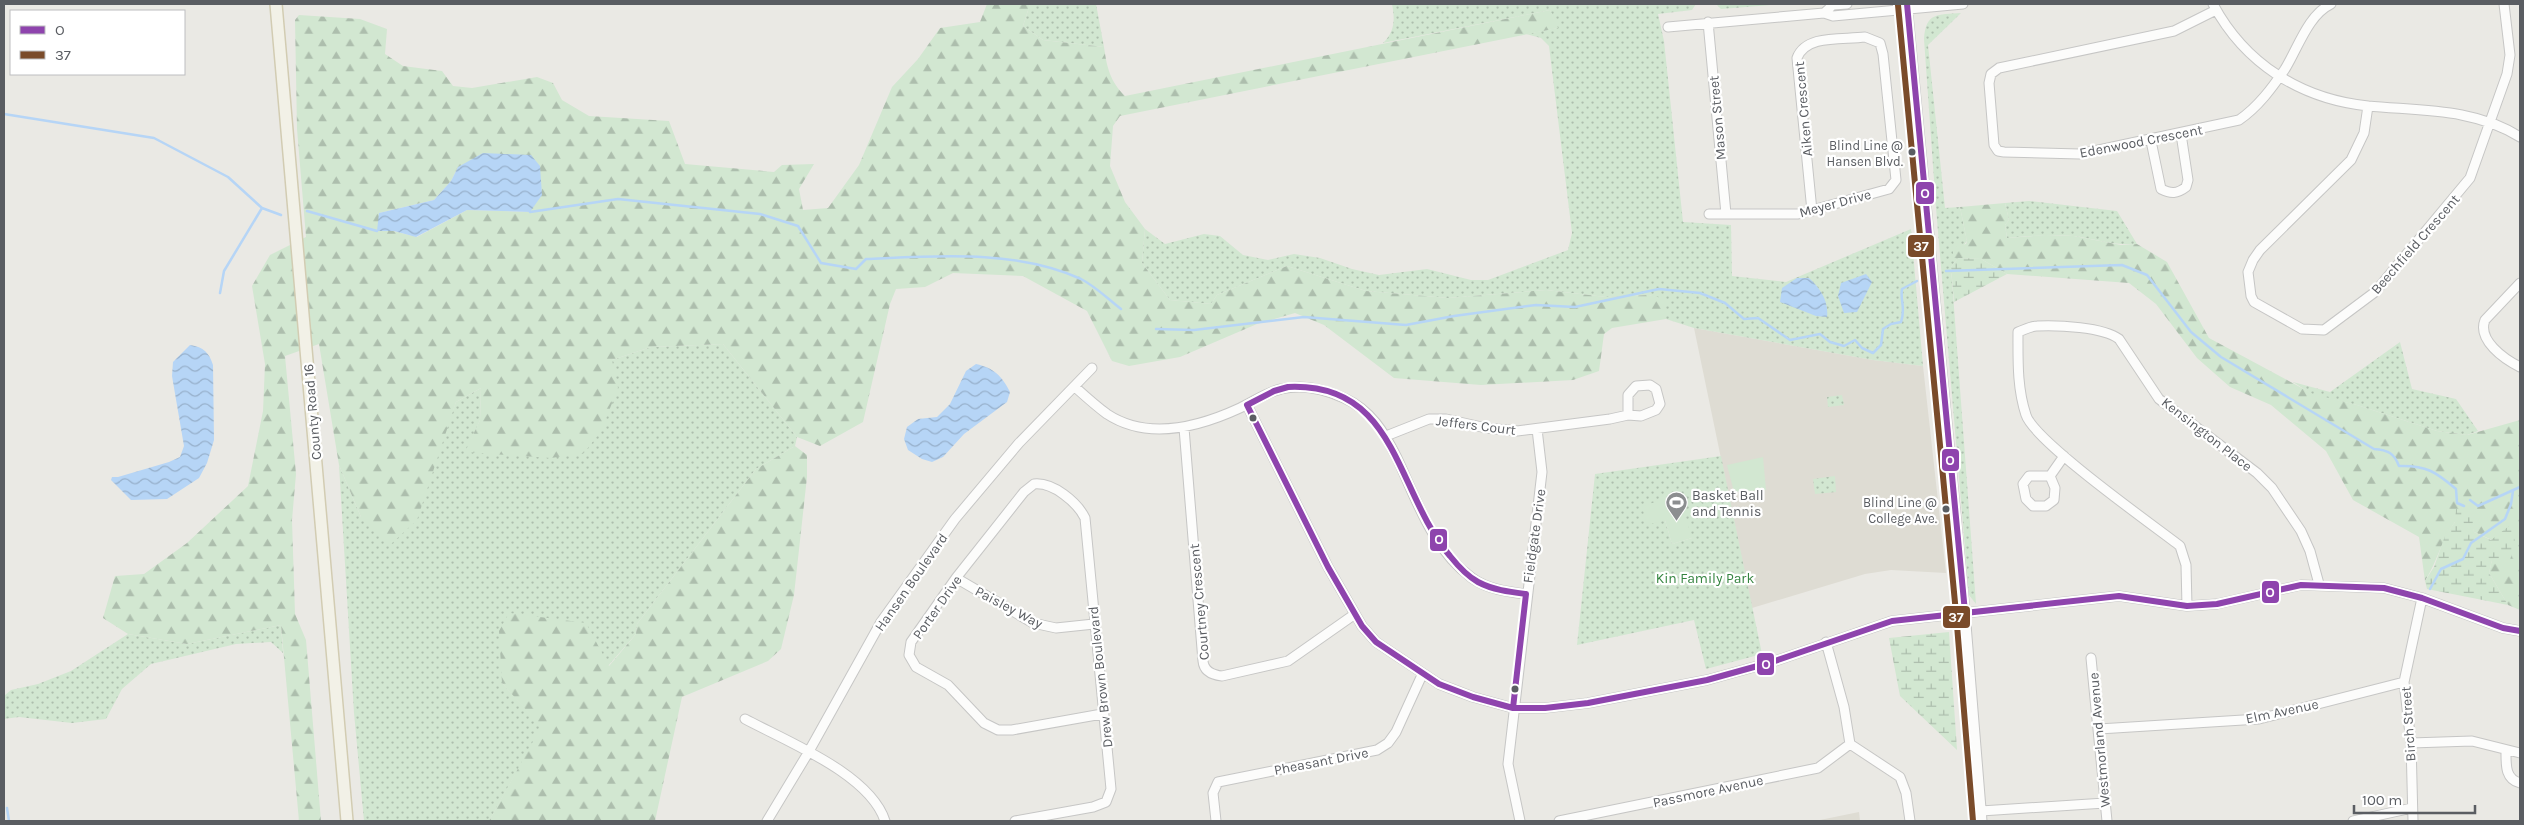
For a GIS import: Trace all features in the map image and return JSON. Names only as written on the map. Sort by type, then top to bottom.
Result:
[{"type":"main road","name":"County Road 16","points":[[276,4],[347,821]]},
{"type":"street","points":[[1824,13],[1833,5],[1847,4]]},
{"type":"street","points":[[1668,27],[1708,22],[1824,13],[1833,16],[1908,7],[1963,4]]},
{"type":"street","name":"Edenwood Crescent","points":[[2215,7],[2174,31],[1999,68],[1991,74],[1989,83],[1994,146],[1998,150],[2016,153],[2080,154],[2151,141],[2239,120],[2252,111],[2279,77],[2315,16],[2331,4]]},
{"type":"street","name":"Beechfield Crescent","points":[[2368,106],[2364,134],[2352,160],[2260,250],[2248,272],[2248,289],[2254,302],[2302,329],[2324,330],[2375,292],[2470,178],[2508,74],[2510,55],[2504,4]]},
{"type":"street","points":[[1908,7],[1965,612],[1982,821]]},
{"type":"street","points":[[2215,7],[2239,44],[2257,62],[2303,90],[2329,99],[2368,106],[2446,112],[2490,122],[2520,137]]},
{"type":"street","name":"Mason Street","points":[[1708,22],[1726,214]]},
{"type":"street","name":"Aiken Crescent","points":[[1812,211],[1797,58],[1800,50],[1814,42],[1865,37],[1880,43],[1896,180]]},
{"type":"street","points":[[2151,141],[2161,189],[2170,194],[2177,193],[2186,187],[2188,180],[2181,134]]},
{"type":"street","name":"Meyer Drive","points":[[1709,214],[1798,214],[1889,189],[1896,180]]},
{"type":"street","points":[[2520,282],[2485,320],[2482,328],[2484,335],[2493,346],[2520,367]]},
{"type":"street","name":"Kensington Place","points":[[2187,606],[2186,565],[2180,546],[2064,456],[2031,426],[2026,416],[2018,374],[2018,332],[2036,326],[2082,328],[2113,335],[2119,339],[2159,399],[2257,473],[2272,488],[2301,531],[2310,551],[2319,584]]},
{"type":"street","name":"Hansen Boulevard","points":[[767,821],[808,753],[881,622],[955,519],[1019,443],[1092,368]]},
{"type":"street","points":[[1075,387],[1108,415],[1136,426],[1161,430],[1184,428],[1216,420],[1279,389],[1303,387],[1325,391],[1362,408],[1386,436],[1437,543],[1473,579],[1492,588],[1526,594]]},
{"type":"street","points":[[1247,405],[1328,567],[1355,614],[1376,642],[1422,675],[1439,684],[1473,697],[1513,708],[1545,708],[1588,703],[1707,680],[1772,662],[1892,621],[2119,596],[2187,606],[2218,604],[2301,585],[2319,584],[2384,588],[2422,598],[2503,628],[2520,631]]},
{"type":"street","name":"Jeffers Court","points":[[1386,436],[1429,419],[1446,419],[1506,430],[1537,429],[1610,420],[1628,414]]},
{"type":"street","name":"Courtney Crescent","points":[[1184,428],[1203,661],[1206,670],[1214,675],[1222,676],[1288,661],[1355,614]]},
{"type":"street","name":"Fieldgate Drive","points":[[1520,821],[1508,764],[1526,594],[1542,472],[1537,429]]},
{"type":"street","points":[[2050,476],[2064,456]]},
{"type":"street","name":"Porter Drive","points":[[1039,484],[1030,486],[956,578],[908,648],[911,662],[916,667],[948,684],[978,718],[998,730],[1012,730],[1102,714]]},
{"type":"street","name":"Drew Brown Boulevard","points":[[1015,821],[1093,807],[1106,802],[1111,789],[1102,714],[1085,518],[1075,502],[1047,485],[1039,484]]},
{"type":"street","name":"Paisley Way","points":[[956,578],[1033,623],[1046,627],[1094,624]]},
{"type":"street","name":"Birch Street","points":[[2413,821],[2410,743],[2404,682],[2422,598]]},
{"type":"street","points":[[1826,642],[1844,707],[1850,744],[1900,777],[1906,793],[1910,821]]},
{"type":"street","name":"Westmorland Avenue","points":[[2091,658],[2107,821]]},
{"type":"street","name":"Pheasant Drive","points":[[1216,821],[1213,793],[1218,782],[1377,750],[1388,743],[1396,732],[1422,675]]},
{"type":"street","name":"Elm Avenue","points":[[2099,729],[2259,719],[2404,682]]},
{"type":"street","points":[[745,719],[842,771],[864,788],[885,821]]},
{"type":"street","points":[[2410,743],[2472,741],[2520,753]]},
{"type":"street","name":"Passmore Avenue","points":[[1559,821],[1818,768],[1850,744]]},
{"type":"street","points":[[2506,751],[2506,771],[2514,781],[2520,783]]},
{"type":"street","points":[[1981,811],[2105,802]]},
{"type":"street","points":[[2353,821],[2412,808]]},
{"type":"shaded area","points":[[1694,328],[1873,360],[1923,366],[1946,573],[1891,570],[1865,574],[1752,608]]},
{"type":"shaded area","points":[[1859,812],[1860,821],[1815,821]]},
{"type":"green space","points":[[987,4],[1030,4],[1023,26],[1043,40],[1104,47],[1110,74],[1125,96],[1550,10],[1558,28],[1120,116],[1113,126],[1110,166],[1125,202],[1145,229],[1142,263],[1170,300],[1211,304],[1217,295],[1287,266],[1366,291],[1448,298],[1546,290],[1606,297],[1649,295],[1666,299],[1666,319],[1612,328],[1604,334],[1599,371],[1573,380],[1481,385],[1394,378],[1324,325],[1295,313],[1257,324],[1180,357],[1129,366],[1112,361],[1087,311],[1023,276],[953,273],[925,287],[896,289],[890,304],[863,422],[820,446],[797,437],[723,344],[651,347],[612,360],[618,388],[601,431],[584,453],[551,458],[465,452],[480,420],[481,388],[456,402],[417,520],[391,544],[361,517],[339,465],[319,344],[285,356],[296,474],[292,520],[295,614],[306,640],[321,821],[299,821],[281,625],[187,644],[128,634],[103,618],[115,576],[144,574],[187,543],[248,486],[263,411],[265,364],[252,286],[270,255],[306,237],[297,129],[295,20],[299,15],[360,19],[387,29],[385,54],[403,66],[442,71],[453,86],[472,88],[537,77],[553,83],[562,100],[589,116],[669,121],[685,164],[774,172],[782,165],[814,164],[799,189],[803,210],[828,208],[859,165],[892,87],[918,59],[940,28],[980,22]],"holes":[[[458,167],[530,212],[467,210],[417,237],[393,231],[379,213],[434,200],[451,181]]]},
{"type":"green space","points":[[1030,4],[1096,4],[1104,47],[1043,40],[1023,26]]},
{"type":"green space","points":[[1392,4],[1696,4],[1692,10],[1658,14],[1664,41],[1683,222],[1731,225],[1732,276],[1786,282],[1911,229],[1923,366],[1873,360],[1694,328],[1666,319],[1665,300],[1649,295],[1606,297],[1546,290],[1448,298],[1366,291],[1287,266],[1217,295],[1211,304],[1170,300],[1142,263],[1145,229],[1165,244],[1204,234],[1220,236],[1243,255],[1268,260],[1294,254],[1320,258],[1352,269],[1379,275],[1427,269],[1471,280],[1488,280],[1568,250],[1572,233],[1549,46],[1541,38],[1526,34],[1557,28],[1550,10],[1383,43],[1392,30],[1394,15]]},
{"type":"green space","points":[[1716,4],[1783,4],[1721,9]]},
{"type":"green space","points":[[1961,13],[1928,45],[1945,208],[1960,207],[1967,241],[1953,258],[1958,258],[1951,267],[1976,604],[1969,595],[1936,208],[1924,39],[1925,30],[1930,19],[1939,15]]},
{"type":"green space","points":[[2029,201],[2117,211],[2137,244],[2113,243],[2066,235],[2007,238],[2005,225],[2009,220],[2005,203]]},
{"type":"green space","points":[[2005,203],[2009,220],[2005,225],[2007,238],[2046,235],[2074,236],[2121,245],[2137,244],[2167,262],[2209,338],[2313,394],[2357,405],[2437,431],[2467,435],[2520,420],[2520,610],[2508,605],[2489,573],[2492,560],[2513,524],[2492,540],[2474,532],[2470,517],[2455,522],[2425,581],[2419,537],[2353,500],[2326,451],[2271,405],[2230,387],[2197,358],[2156,304],[2129,283],[2007,274],[1981,259],[1953,258],[1953,247],[1966,244],[1967,241],[1960,207]]},
{"type":"green space","points":[[1958,258],[1981,259],[2007,274],[1954,302],[1951,267]]},
{"type":"green space","points":[[2400,342],[2412,389],[2456,399],[2478,431],[2467,435],[2437,431],[2357,405],[2313,395],[2293,382],[2330,392]]},
{"type":"green space","points":[[723,344],[797,437],[795,446],[756,469],[637,624],[636,634],[608,666],[502,683],[542,727],[489,821],[364,821],[354,713],[339,465],[361,517],[442,440],[456,402],[481,388],[480,420],[466,452],[612,360],[651,347]]},
{"type":"green space","points":[[1842,395],[1844,405],[1828,407],[1827,397]]},
{"type":"green space","points":[[795,446],[807,455],[807,477],[794,595],[781,649],[768,661],[682,697],[655,821],[489,821],[541,727],[502,683],[499,631],[509,613],[586,623],[609,666],[636,634],[637,624],[756,469]]},
{"type":"green space","name":"Kin Family Park","points":[[1721,456],[1762,654],[1706,669],[1694,620],[1577,645],[1595,474]],"holes":[[[1665,520],[1692,538],[1672,544]]]},
{"type":"green space","points":[[1763,457],[1766,490],[1734,492],[1727,465]]},
{"type":"green space","points":[[1835,476],[1836,492],[1815,494],[1813,479]]},
{"type":"green space","name":"Basket Ball and Tennis","points":[[1679,495],[1692,538],[1672,544],[1665,520],[1647,525],[1642,506]]},
{"type":"green space","points":[[2456,509],[2471,510],[2474,532],[2491,540],[2513,523],[2515,543],[2510,560],[2492,560],[2489,573],[2508,605],[2427,589],[2425,581],[2434,567],[2445,536],[2455,522]]},
{"type":"green space","points":[[281,625],[283,653],[271,642],[236,644],[151,664],[122,689],[106,719],[72,723],[19,717],[4,719],[4,696],[11,690],[38,684],[71,671],[128,634],[187,644]]},
{"type":"green space","points":[[1949,632],[1957,750],[1900,696],[1889,638]]},
{"type":"water","points":[[483,153],[531,155],[540,166],[542,195],[530,212],[467,210],[416,237],[394,231],[377,231],[379,213],[434,200],[451,181],[458,167]]},
{"type":"water","points":[[1866,274],[1872,282],[1857,312],[1844,313],[1838,296],[1841,283]]},
{"type":"water","points":[[1797,278],[1809,278],[1817,286],[1827,306],[1827,317],[1816,316],[1780,302],[1782,288]]},
{"type":"water","points":[[190,345],[205,351],[213,365],[214,440],[207,463],[199,478],[167,499],[131,500],[111,480],[112,477],[118,477],[169,462],[180,457],[184,446],[172,376],[173,362]]},
{"type":"water","points":[[976,364],[993,370],[1004,381],[1010,392],[1007,402],[964,434],[943,457],[932,462],[922,459],[908,450],[904,439],[907,427],[918,419],[937,417],[950,404],[966,371]]},
{"type":"waterway","points":[[4,114],[154,138],[228,177],[262,208],[281,215]]},
{"type":"waterway","points":[[530,212],[618,199],[760,214],[798,226],[821,263],[856,269],[866,259],[947,256],[1002,259],[1029,263],[1056,269],[1081,279],[1121,309]]},
{"type":"waterway","points":[[220,293],[224,271],[262,208]]},
{"type":"waterway","points":[[307,211],[377,231]]},
{"type":"waterway","points":[[1946,271],[2122,265],[2147,275],[2191,332],[2221,357],[2374,449],[2390,453],[2399,466],[2424,468],[2436,474],[2456,489],[2457,503],[2464,506]]},
{"type":"waterway","points":[[1156,329],[1194,330],[1304,317],[1406,325],[1454,316],[1536,305],[1575,307],[1659,289],[1700,293],[1725,303],[1744,319],[1758,318],[1790,340],[1820,334],[1830,342],[1844,346],[1855,340],[1862,348],[1873,353],[1881,345],[1883,329],[1891,324],[1901,322],[1903,313],[1902,289],[1917,281]]},
{"type":"waterway","points":[[2470,500],[2478,506],[2520,487]]},
{"type":"waterway","points":[[2430,589],[2441,569],[2463,559],[2471,543],[2505,519],[2511,504],[2513,491]]},
{"type":"waterway","points":[[7,808],[9,821]]},
{"type":"transit line","name":"O","points":[[1907,4],[1965,612]]},
{"type":"transit line","name":"37","points":[[1898,5],[1956,613],[1973,821]]},
{"type":"transit line","name":"O","points":[[1288,387],[1324,390],[1352,402],[1373,421],[1390,445],[1432,530],[1456,563],[1470,577],[1484,585],[1526,594],[1513,708],[1473,697],[1439,684],[1376,642],[1362,626],[1328,567],[1247,405],[1274,391],[1288,387]]},
{"type":"transit line","name":"O","points":[[1513,708],[1545,708],[1588,703],[1707,680],[1772,662],[1892,621],[2119,596],[2187,606],[2217,604],[2301,585],[2384,588],[2422,598],[2503,628],[2520,631]]},
{"type":"place","name":"Blind Line @ Hansen Blvd.","points":[[1912,152]]},
{"type":"place","name":"Blind Line @ College Ave.","points":[[1946,509]]},
{"type":"place","name":"Basket Ball and Tennis","points":[[1676,522]]}]
